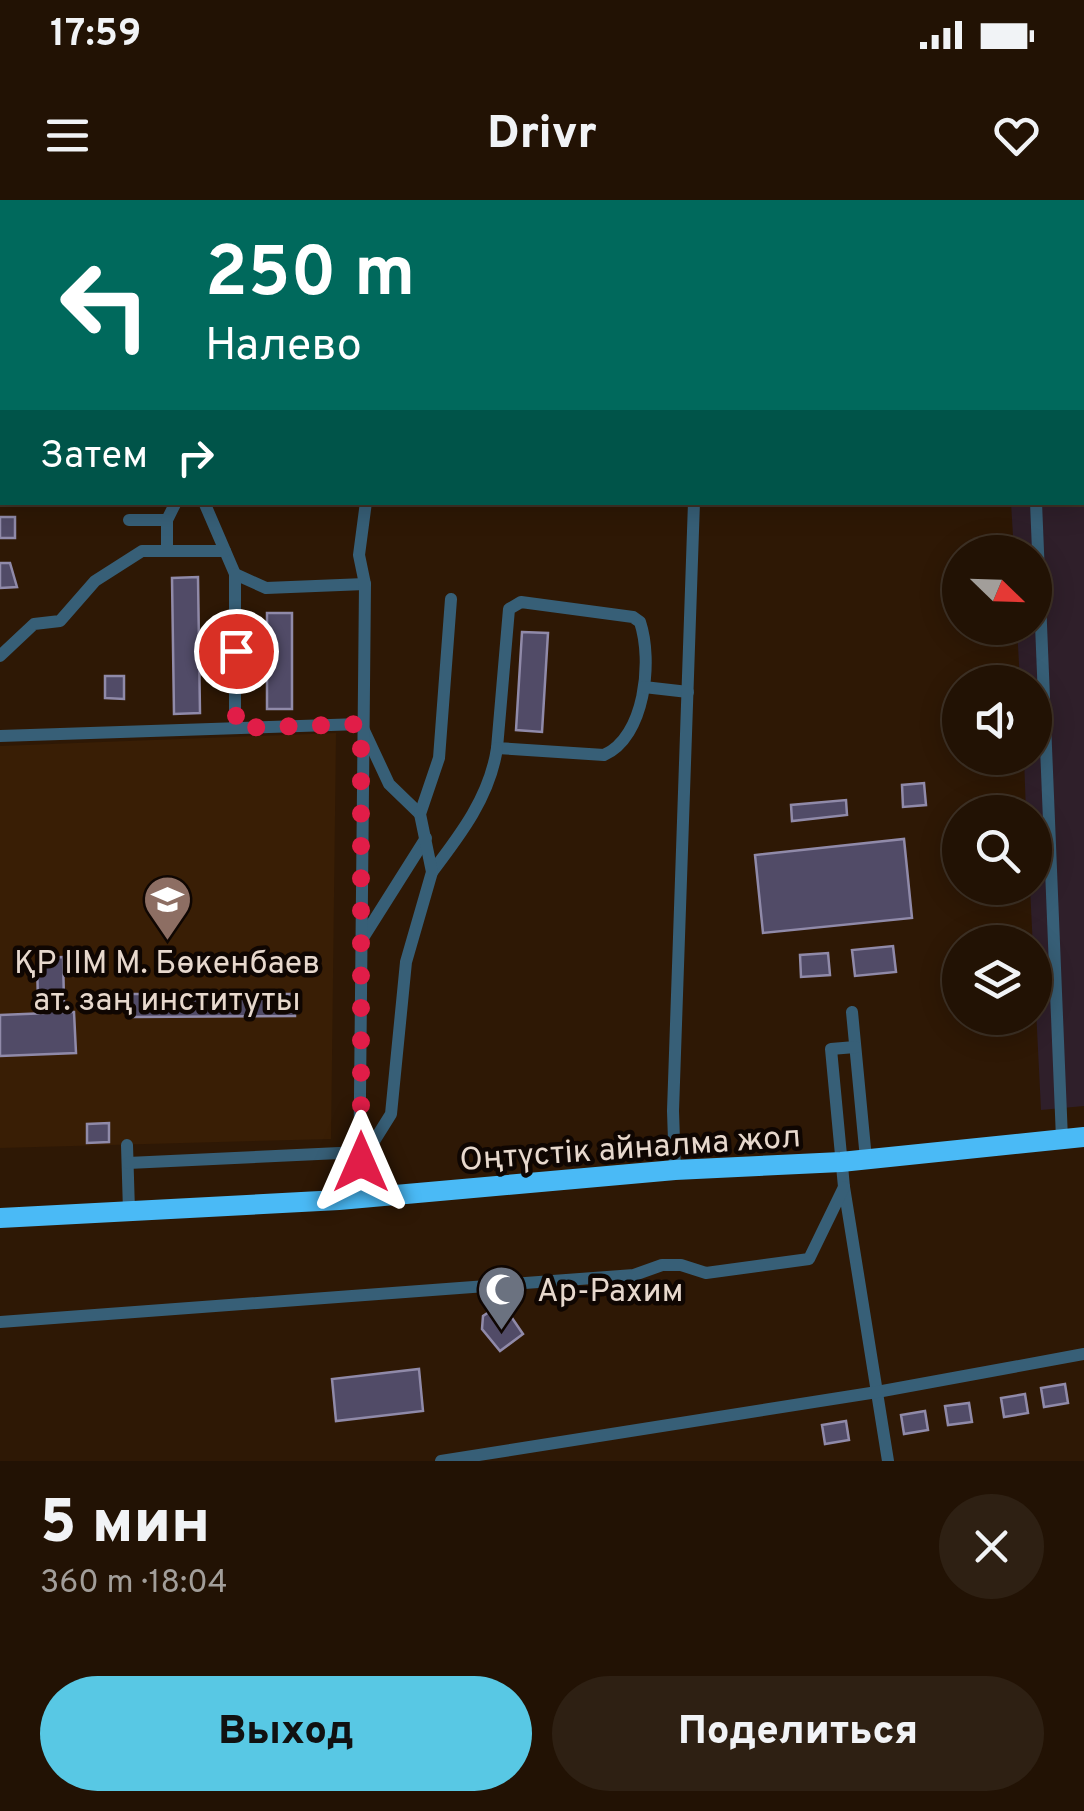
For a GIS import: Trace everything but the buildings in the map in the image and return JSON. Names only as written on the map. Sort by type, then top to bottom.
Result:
[{"type":"highway","name":"Оңтүстік айналма жол","points":[[0,1218],[360,1198],[675,1170],[842,1162],[1073,1138]]},
{"type":"street","points":[[167,551],[168,520],[175,505]]},
{"type":"street","points":[[205,505],[235,574],[236,728]]},
{"type":"street","points":[[360,1198],[364,584],[359,555],[366,505]]},
{"type":"street","points":[[675,1170],[672,1111],[694,505]]},
{"type":"street","points":[[1036,505],[1073,1138]]},
{"type":"street","points":[[130,520],[168,520]]},
{"type":"street","points":[[0,656],[34,624],[60,621],[95,581],[142,551],[225,550]]},
{"type":"street","points":[[235,574],[266,588],[364,584]]},
{"type":"street","points":[[420,814],[439,758],[451,599]]},
{"type":"street","points":[[361,1156],[391,1114],[406,962],[432,872],[494,772],[509,609],[513,603],[633,617],[644,635],[644,687],[628,738],[604,755],[497,748]]},
{"type":"street","points":[[644,687],[688,692]]},
{"type":"street","points":[[0,736],[361,724]]},
{"type":"street","points":[[361,724],[389,784],[420,814],[432,872]]},
{"type":"street","points":[[361,942],[426,838]]},
{"type":"street","points":[[852,1012],[866,1159]]},
{"type":"street","points":[[855,1047],[832,1049],[844,1188],[888,1461]]},
{"type":"street","points":[[127,1145],[129,1212]]},
{"type":"street","points":[[128,1163],[361,1156]]},
{"type":"street","points":[[0,1322],[634,1276],[662,1265],[681,1265],[706,1273],[809,1260],[844,1188]]},
{"type":"street","points":[[442,1461],[877,1392],[1084,1354]]},
{"type":"shaded area","points":[[1011,505],[1084,505],[1084,1106],[1041,1110],[1037,1035],[1052,1035],[1052,925],[1032,925],[1031,905],[1052,905],[1052,795],[1025,795],[1025,775],[1052,775],[1052,665],[1019,665],[1018,645],[1052,645],[1052,535],[1013,535]]},
{"type":"shaded area","name":"ҚР ІІМ М. Бөкенбаев ат. заң институты","points":[[336,733],[331,1139],[0,1148],[0,746]]},
{"type":"place","name":"ҚР ІІМ М. Бөкенбаев ат. заң институты","points":[[167,942]]},
{"type":"place","name":"Ар-Рахим","points":[[502,1332]]},
{"type":"route","points":[[236,651],[236,728],[361,724],[361,1162]]}]
